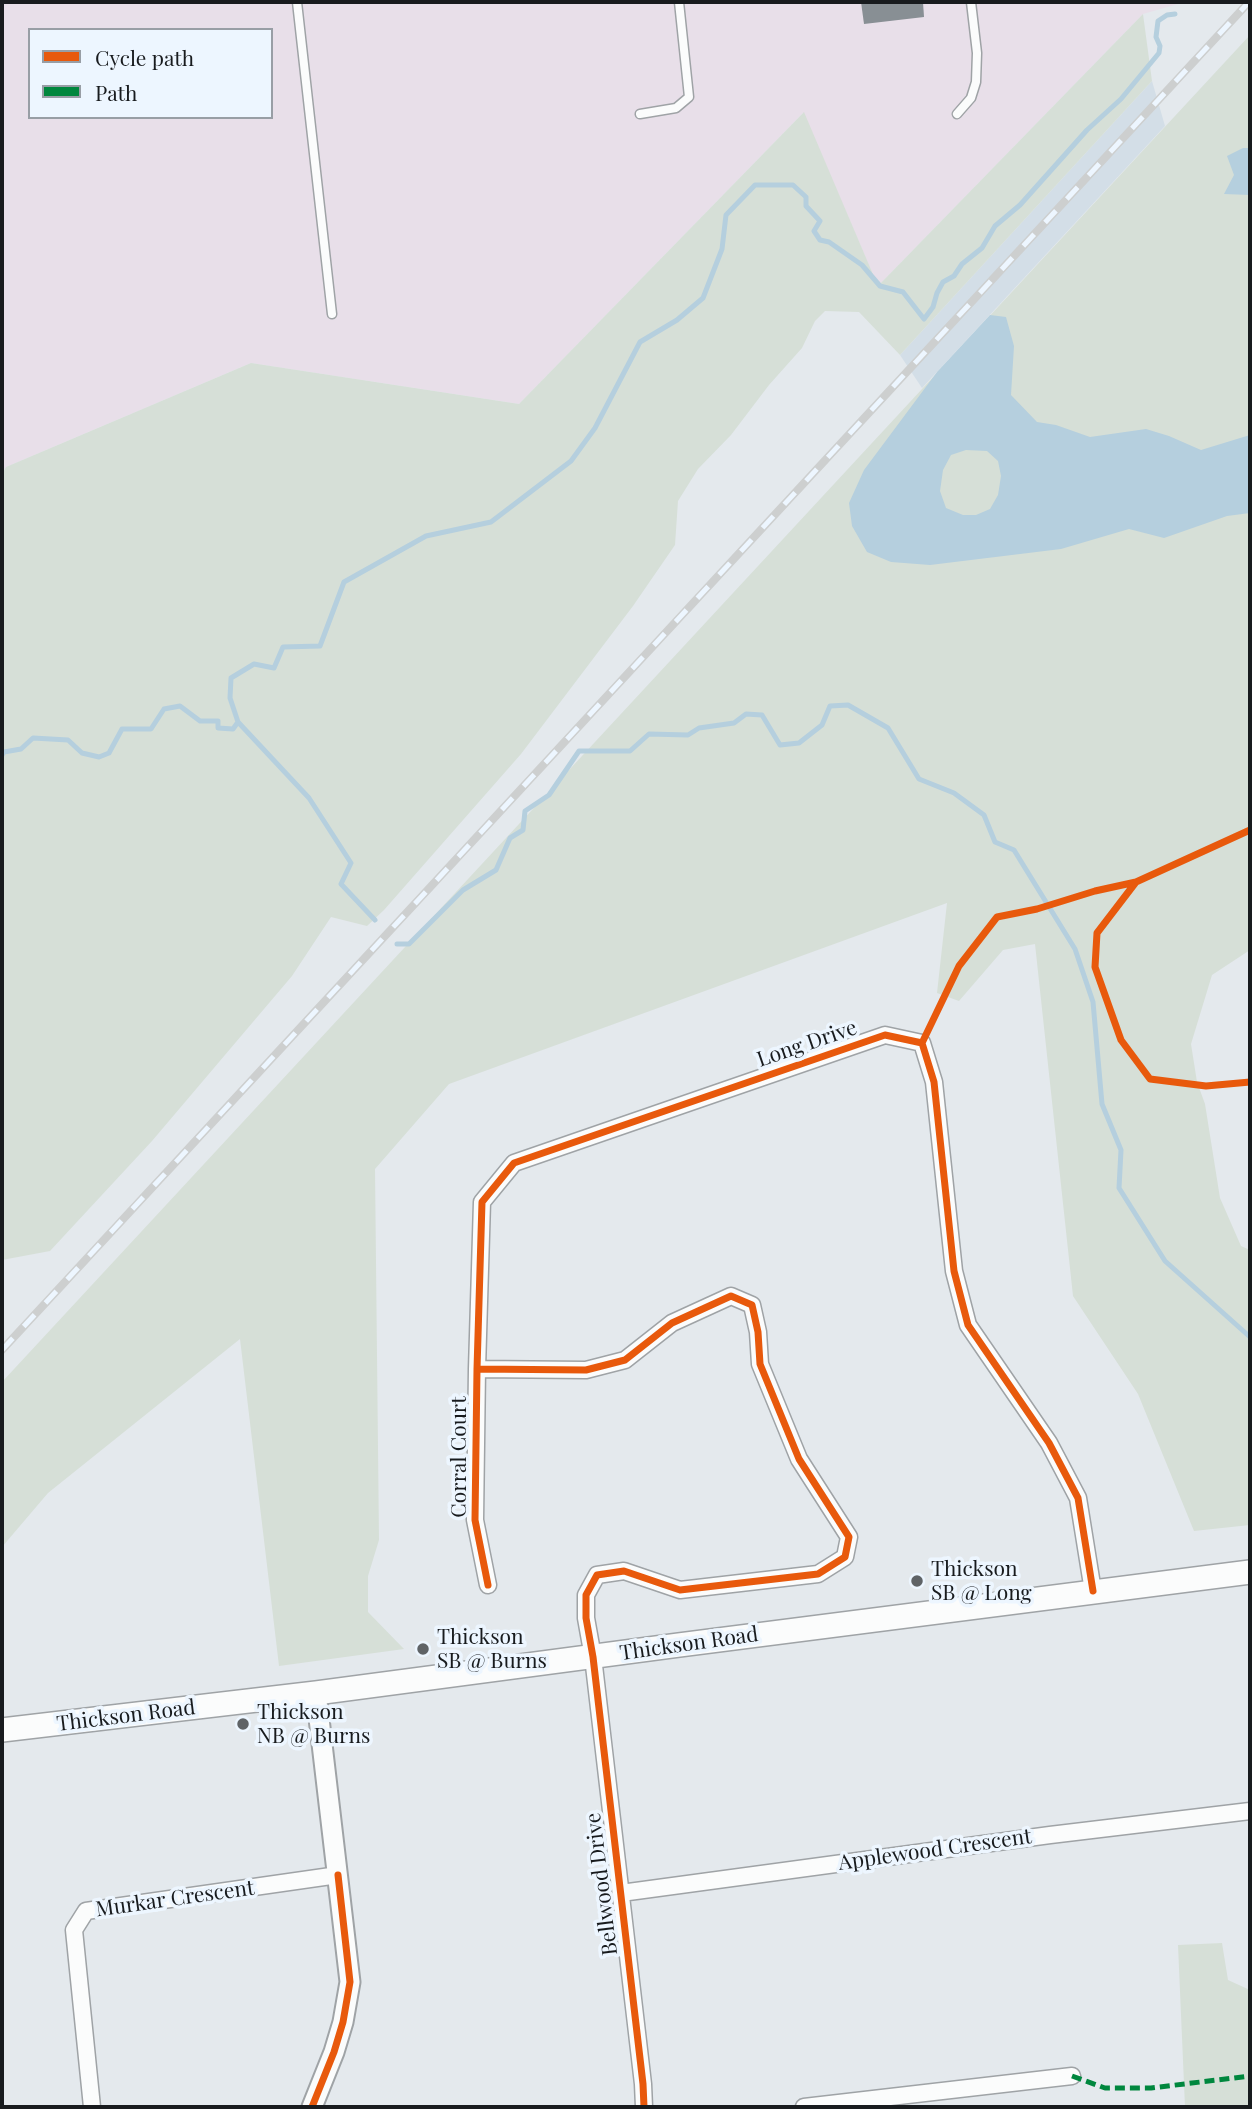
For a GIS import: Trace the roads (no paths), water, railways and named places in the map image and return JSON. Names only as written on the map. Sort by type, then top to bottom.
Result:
[{"type":"main road","name":"Thickson Road","points":[[2,1730],[316,1693],[1250,1572]]},
{"type":"street","name":"Long Drive","points":[[477,1369],[482,1202],[514,1163],[886,1035],[922,1043],[934,1082],[954,1271],[968,1325],[1049,1443],[1078,1498],[1093,1591]]},
{"type":"street","name":"Bellwood Drive","points":[[477,1369],[586,1370],[625,1360],[672,1324],[731,1296],[752,1305],[758,1332],[760,1364],[799,1459],[849,1537],[845,1557],[818,1574],[680,1590],[624,1571],[597,1575],[586,1595],[586,1618],[621,1893],[644,2107]]},
{"type":"street","name":"Corral Court","points":[[477,1369],[475,1520],[488,1585]]},
{"type":"street","points":[[312,2107],[344,2022],[350,1982],[316,1693]]},
{"type":"street","name":"Applewood Crescent","points":[[621,1893],[1250,1811]]},
{"type":"street","name":"Murkar Crescent","points":[[92,2107],[74,1930],[86,1911],[338,1875]]},
{"type":"street","points":[[804,2107],[1072,2076]]},
{"type":"lane","points":[[297,2],[332,314]]},
{"type":"lane","points":[[640,114],[676,108],[689,97],[679,2]]},
{"type":"lane","points":[[957,114],[971,98],[976,82],[977,53],[971,2]]},
{"type":"water","points":[[1243,148],[1250,148],[1250,195],[1224,194],[1234,175],[1227,156]]},
{"type":"water","points":[[990,315],[1006,317],[1014,346],[1011,395],[1037,422],[1056,425],[1090,437],[1146,429],[1201,450],[1250,435],[1250,513],[1227,516],[1164,538],[1129,529],[1061,549],[930,565],[891,562],[867,552],[852,526],[849,503],[864,470],[937,372]],"holes":[[[966,450],[987,451],[998,461],[1001,476],[998,495],[990,509],[976,515],[963,515],[946,508],[940,491],[943,470],[951,455]]]},
{"type":"waterway","points":[[2,755],[4,752],[21,749],[33,738],[68,740],[82,753],[99,757],[109,753],[122,729],[151,729],[164,709],[180,706],[200,721],[218,721],[218,728],[233,729],[238,722],[230,698],[231,678],[254,664],[274,668],[283,647],[320,646],[344,582],[426,536],[491,522],[571,461],[595,428],[640,342],[677,320],[703,298],[722,249],[726,215],[755,185],[793,185],[806,197],[806,206],[820,221],[814,231],[820,240],[829,242],[862,265],[880,286],[903,292],[924,319],[933,307],[943,282],[954,276],[962,264],[982,248],[995,226],[1020,205],[1087,130],[1121,99],[1159,53],[1160,46],[1156,37],[1158,21],[1167,15],[1175,14]]},
{"type":"waterway","points":[[397,944],[409,944],[463,890],[496,870],[510,838],[523,830],[525,811],[549,795],[579,751],[630,751],[649,734],[688,735],[699,728],[734,723],[746,714],[762,715],[780,745],[799,743],[822,725],[830,706],[848,705],[888,728],[919,779],[954,793],[984,815],[995,842],[1014,850],[1075,949],[1093,1002],[1102,1104],[1121,1150],[1119,1188],[1165,1261],[1250,1337]]},
{"type":"waterway","points":[[238,722],[309,798],[351,863],[341,884],[375,920]]},
{"type":"railway","points":[[2,1350],[1249,2]]},
{"type":"place","name":"Thickson SB @ Long","points":[[917,1581]]},
{"type":"place","name":"Thickson SB @ Burns","points":[[423,1649]]},
{"type":"place","name":"Thickson NB @ Burns","points":[[243,1724]]}]
